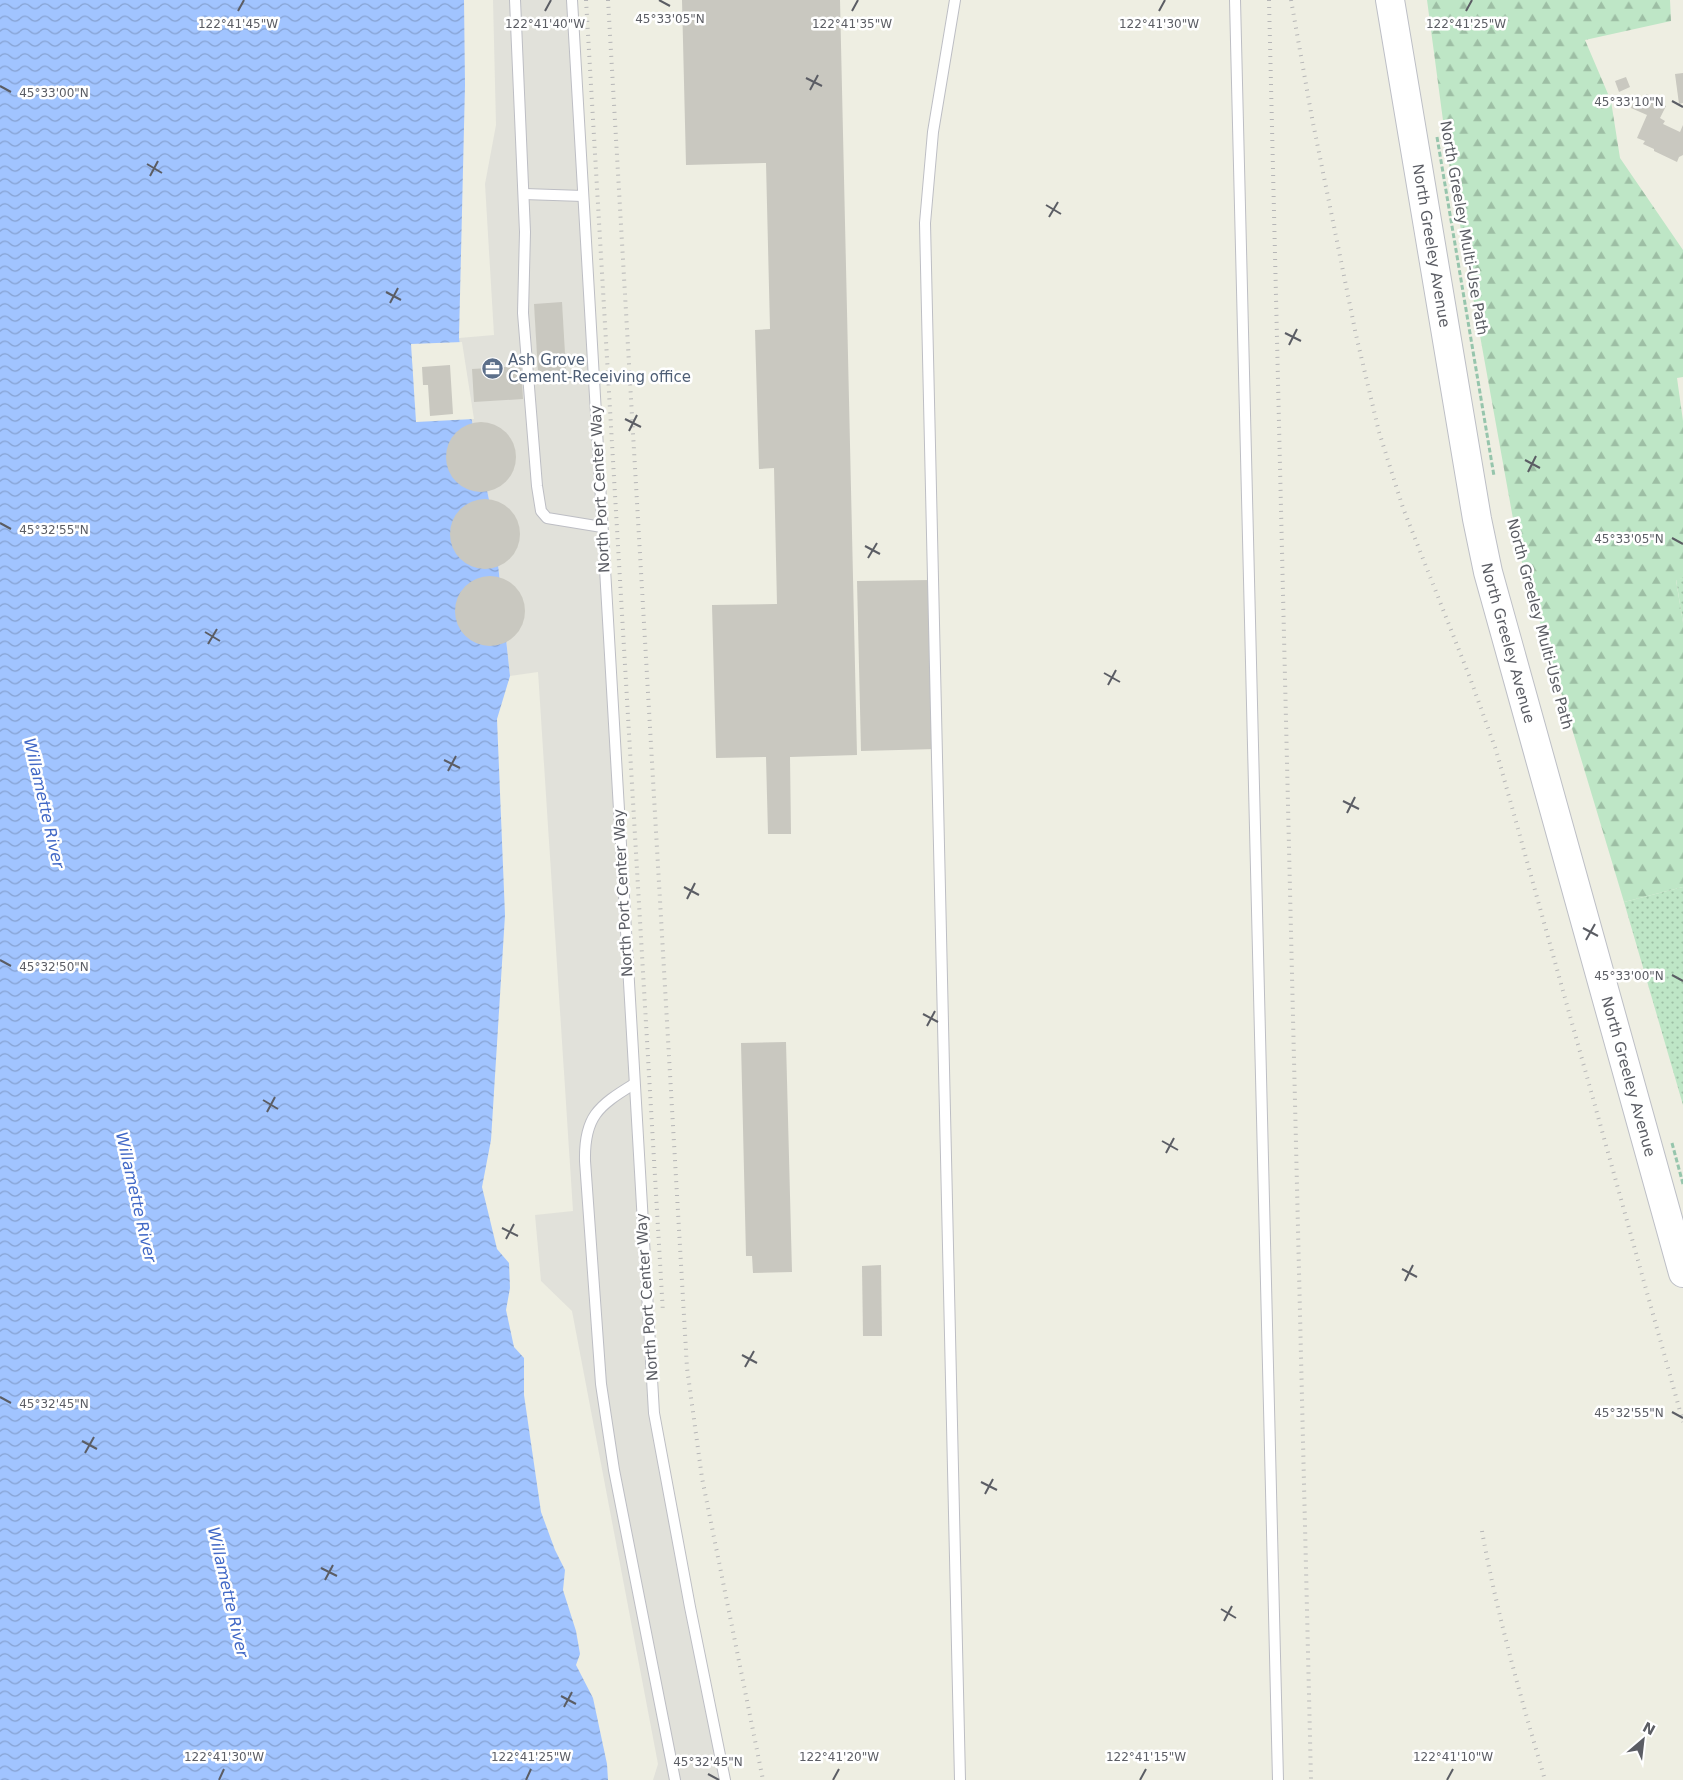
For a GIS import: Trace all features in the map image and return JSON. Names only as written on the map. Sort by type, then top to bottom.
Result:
[{"type":"main road","name":"North Greeley Avenue","points":[[1390,0],[1477,518],[1488,572],[1683,1273]]},
{"type":"lane","points":[[515,0],[524,194],[523,313],[537,486],[541,511],[547,518],[554,520],[602,527]]},
{"type":"lane","name":"North Port Center Way","points":[[572,0],[634,1084],[656,1428],[725,1780]]},
{"type":"lane","points":[[955,0],[933,132],[925,223],[960,1780]]},
{"type":"lane","points":[[1235,0],[1278,1780]]},
{"type":"lane","points":[[524,194],[583,196]]},
{"type":"lane","points":[[634,1084],[608,1102],[594,1115],[586,1133],[584,1161],[602,1393],[614,1470],[676,1780]]},
{"type":"path","name":"North Greeley Multi-Use Path","points":[[1436,130],[1494,479]]},
{"type":"path","points":[[1670,1136],[1683,1184]]},
{"type":"shaded area","points":[[493,0],[576,0],[656,1409],[729,1780],[653,1780],[658,1764],[572,1311],[541,1281],[535,1215],[573,1211],[538,672],[510,676],[493,518],[470,412],[459,338],[494,335],[485,184],[496,125]]},
{"type":"green space","points":[[1427,0],[1670,0],[1671,21],[1585,40],[1611,101],[1620,158],[1683,250],[1683,377],[1677,378],[1683,421],[1683,578],[1676,580],[1683,623],[1683,887],[1624,902],[1519,552],[1448,158]]},
{"type":"green space","points":[[1683,578],[1683,623],[1676,579]]},
{"type":"green space","points":[[1683,887],[1683,1105],[1624,902]]},
{"type":"water","name":"Willamette River","points":[[0,0],[464,0],[465,85],[459,338],[470,412],[493,518],[510,676],[497,719],[505,915],[491,1140],[482,1187],[497,1249],[509,1263],[510,1288],[506,1310],[514,1347],[524,1358],[524,1395],[541,1512],[555,1550],[565,1570],[563,1590],[576,1631],[580,1654],[576,1665],[593,1698],[607,1764],[608,1780],[0,1780]]},
{"type":"pier","points":[[462,342],[474,419],[416,422],[411,344]]},
{"type":"building","points":[[682,0],[840,0],[857,755],[790,757],[791,834],[768,834],[766,757],[716,758],[712,605],[777,604],[774,468],[759,469],[755,330],[770,329],[766,163],[686,165]]},
{"type":"building","points":[[1683,73],[1683,103],[1679,104],[1675,74]]},
{"type":"building","points":[[1626,77],[1630,87],[1619,92],[1615,81]]},
{"type":"building","points":[[1646,94],[1661,101],[1660,103],[1666,106],[1660,118],[1665,121],[1663,124],[1680,132],[1683,125],[1683,155],[1679,157],[1677,162],[1654,151],[1654,149],[1643,144],[1645,141],[1637,138],[1647,115],[1631,108],[1636,97],[1643,100]]},
{"type":"building","points":[[562,302],[566,371],[538,372],[534,304]]},
{"type":"building","points":[[450,365],[453,414],[430,416],[428,385],[423,385],[422,367]]},
{"type":"building","points":[[521,366],[523,399],[474,402],[472,369]]},
{"type":"building","points":[[488,422],[501,428],[510,437],[514,443],[516,457],[514,471],[506,482],[495,490],[474,492],[467,490],[456,482],[448,471],[446,450],[448,443],[456,432],[467,424]]},
{"type":"building","points":[[492,499],[505,505],[514,514],[518,520],[520,534],[518,548],[510,559],[499,567],[478,569],[471,567],[460,559],[452,548],[450,527],[452,520],[460,509],[471,501]]},
{"type":"building","points":[[497,576],[510,582],[519,591],[523,597],[525,611],[523,625],[515,636],[504,644],[483,646],[476,644],[465,636],[457,625],[455,604],[457,597],[465,586],[476,578]]},
{"type":"building","points":[[932,580],[936,749],[861,751],[857,581]]},
{"type":"building","points":[[786,1042],[792,1272],[753,1273],[752,1256],[746,1256],[741,1043]]},
{"type":"building","points":[[881,1265],[882,1336],[863,1336],[862,1266]]},
{"type":"railway","points":[[586,0],[663,1313]]},
{"type":"railway","points":[[608,0],[687,1368],[702,1478],[763,1780]]},
{"type":"railway","points":[[1269,0],[1311,1780]]},
{"type":"railway","points":[[1291,0],[1312,118],[1356,335],[1379,432],[1403,508],[1470,678],[1496,750],[1683,1422]]},
{"type":"railway","points":[[1482,1531],[1502,1625],[1545,1780]]},
{"type":"place","name":"Ash Grove Cement-Receiving office","points":[[492,369]]}]
